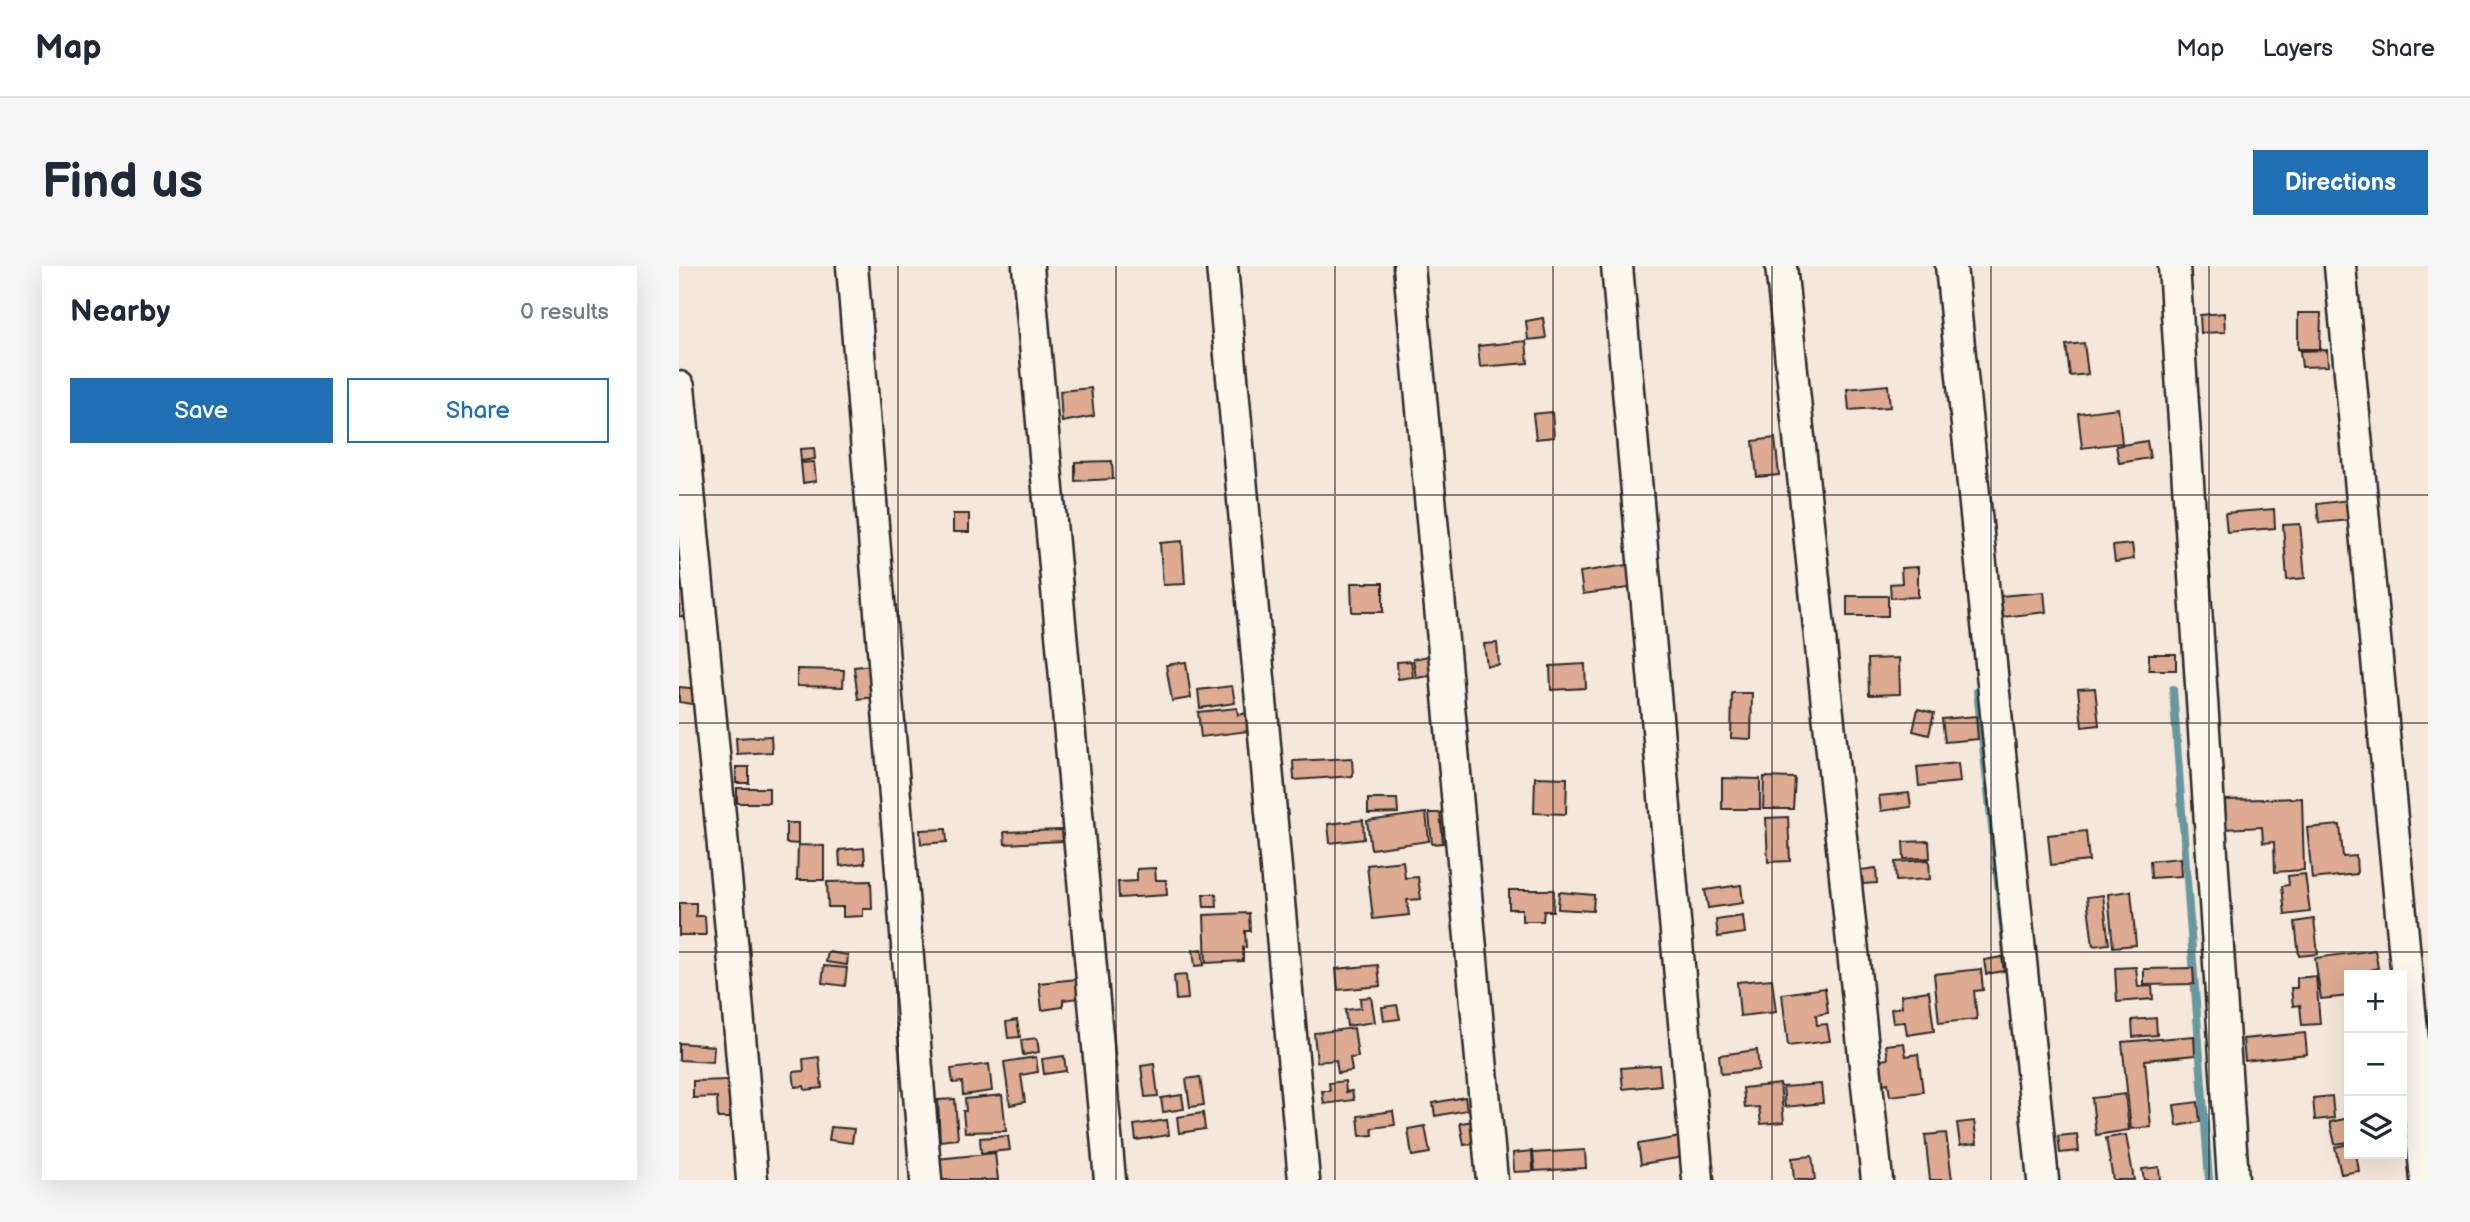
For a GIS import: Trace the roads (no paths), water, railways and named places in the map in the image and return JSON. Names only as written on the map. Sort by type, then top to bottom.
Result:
[{"type":"street","points":[[852,266],[926,1180]]},
{"type":"street","points":[[1028,266],[1110,1180]]},
{"type":"street","points":[[1222,266],[1304,1180]]},
{"type":"street","points":[[1409,266],[1492,1180]]},
{"type":"street","points":[[1617,266],[1698,1180]]},
{"type":"street","points":[[1781,266],[1877,1180]]},
{"type":"street","points":[[1951,266],[2043,1180]]},
{"type":"street","points":[[2174,266],[2233,1180]]},
{"type":"street","points":[[2340,266],[2426,1180]]},
{"type":"street","points":[[679,387],[733,951],[751,1180]]},
{"type":"waterway","points":[[2173,689],[2209,1180]]},
{"type":"waterway","points":[[1977,691],[2006,955]]}]
